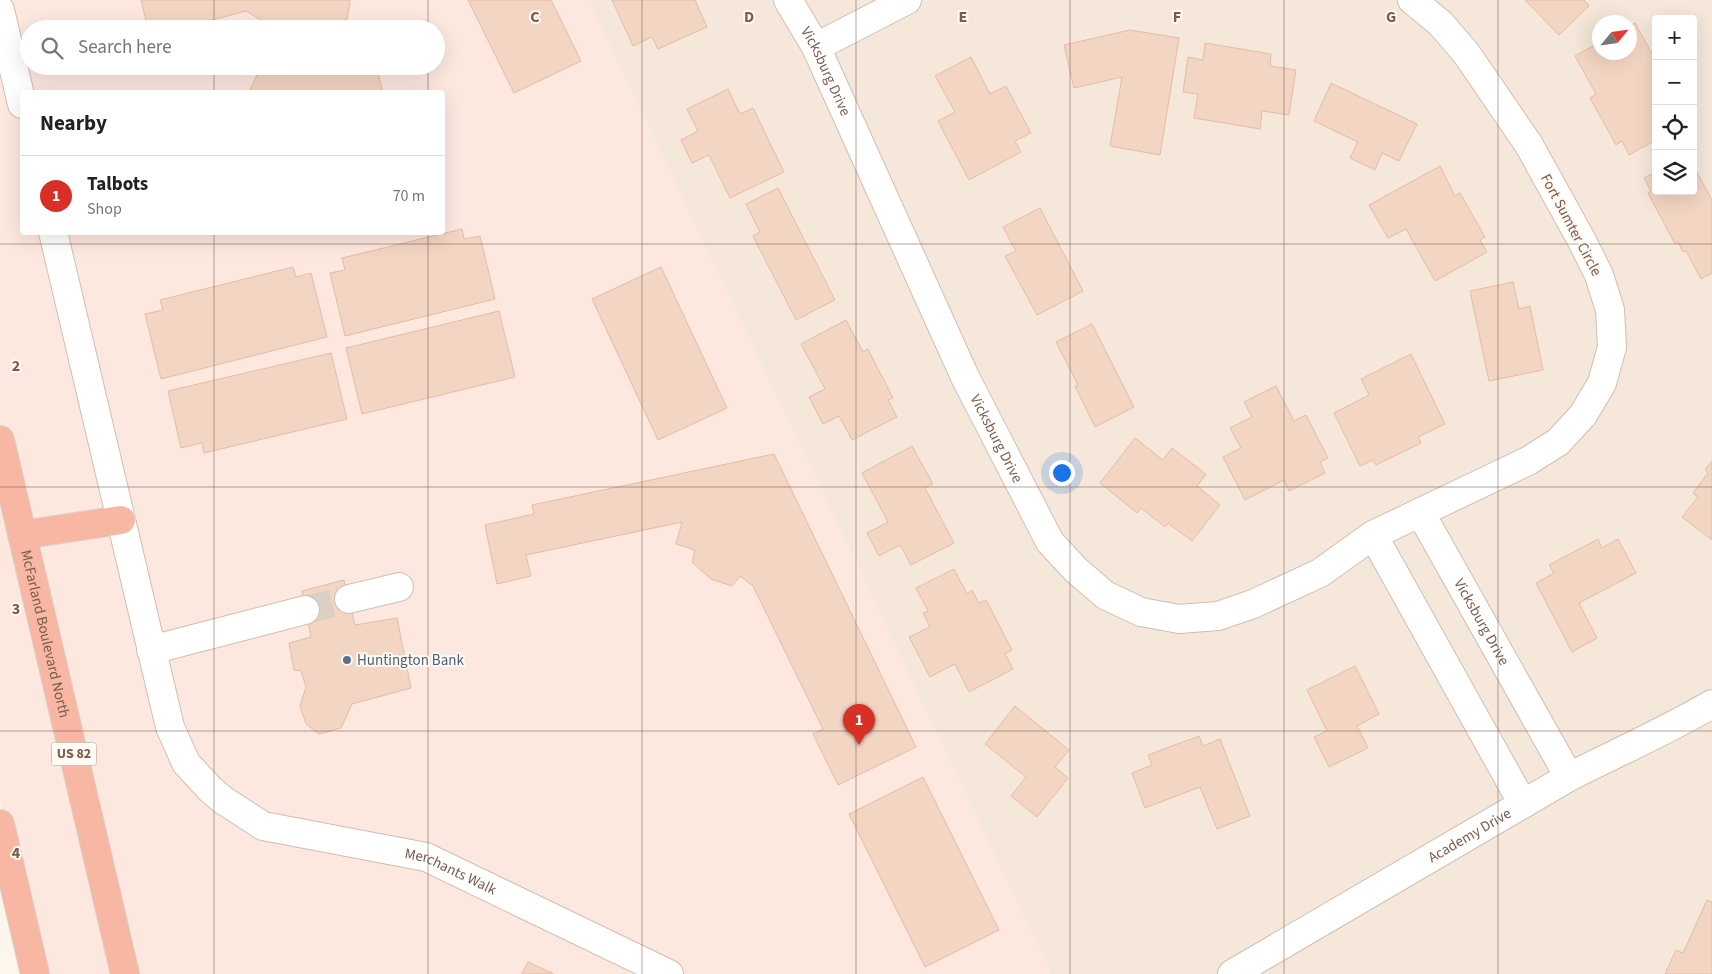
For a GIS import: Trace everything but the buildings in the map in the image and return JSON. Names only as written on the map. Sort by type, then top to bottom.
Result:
[{"type":"highway","name":"McFarland Boulevard North","points":[[0,440],[125,974]]},
{"type":"highway","points":[[22,535],[121,520]]},
{"type":"highway","points":[[0,824],[35,974]]},
{"type":"street","name":"Vicksburg Drive","points":[[788,0],[816,47],[965,377],[1050,542],[1076,570],[1106,595],[1141,612],[1180,619],[1218,616],[1253,604],[1320,573],[1373,535],[1420,512],[1569,778]]},
{"type":"street","points":[[816,47],[906,0]]},
{"type":"street","name":"Fort Sumter Circle","points":[[1412,0],[1440,23],[1466,53],[1528,145],[1599,275],[1610,310],[1612,348],[1602,383],[1583,415],[1558,442],[1528,462],[1420,512]]},
{"type":"street","points":[[0,10],[20,95]]},
{"type":"street","name":"Merchants Walk","points":[[54,235],[170,727],[186,763],[223,800],[263,826],[426,857],[669,974]]},
{"type":"street","points":[[1373,535],[1524,804]]},
{"type":"street","points":[[349,599],[399,587]]},
{"type":"street","points":[[151,650],[305,610]]},
{"type":"street","name":"Academy Drive","points":[[1232,974],[1569,778],[1678,724],[1712,704]]},
{"type":"shaded area","points":[[0,0],[588,0],[1051,974],[20,974],[0,800]]},
{"type":"shaded area","points":[[588,0],[1712,0],[1712,974],[1051,974]]},
{"type":"tunnel","points":[[305,610],[349,599]]},
{"type":"place","name":"Huntington Bank","points":[[347,660]]},
{"type":"place","name":"Talbots","points":[[859,745]]}]
